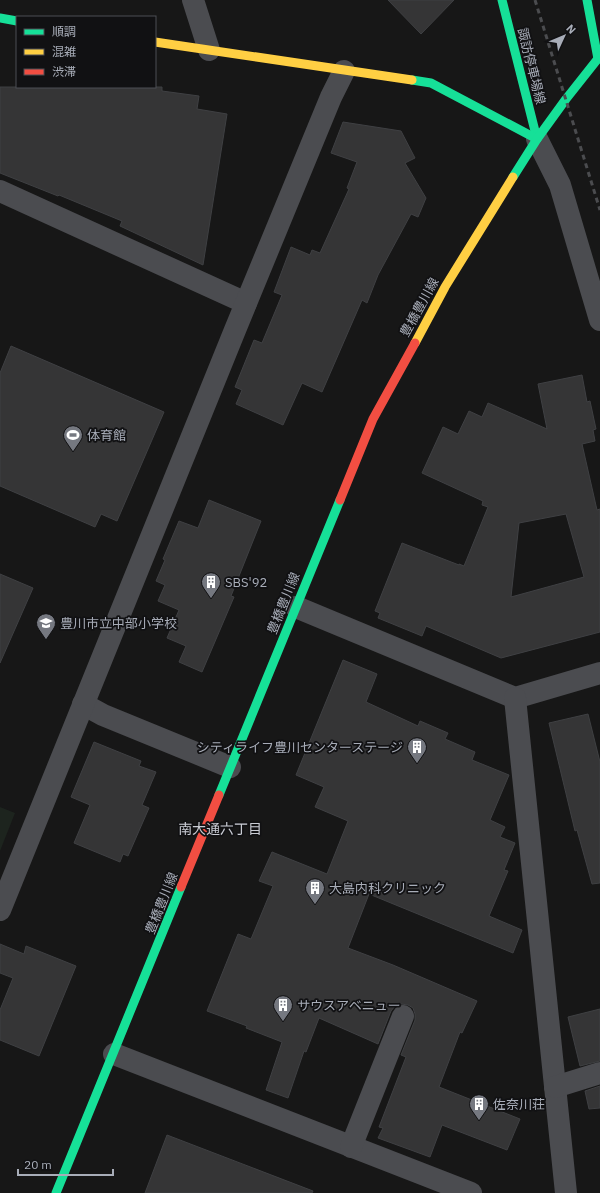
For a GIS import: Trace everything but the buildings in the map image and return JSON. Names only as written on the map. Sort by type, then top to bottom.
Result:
[{"type":"main road","name":"諏訪停車場線","points":[[502,0],[537,139]]},
{"type":"main road","points":[[587,0],[599,60]]},
{"type":"main road","points":[[0,18],[16,21]]},
{"type":"main road","points":[[156,42],[430,83],[537,139]]},
{"type":"main road","name":"豊橋豊川線","points":[[56,1193],[373,420],[445,287],[537,139],[566,99],[599,60]]},
{"type":"street","points":[[193,0],[209,50]]},
{"type":"street","points":[[0,910],[246,303],[344,70]]},
{"type":"street","points":[[537,139],[560,185],[600,320]]},
{"type":"street","points":[[0,191],[246,303]]},
{"type":"street","points":[[296,607],[515,698],[600,673]]},
{"type":"street","points":[[515,698],[566,1193]]},
{"type":"street","points":[[83,704],[103,715],[230,767]]},
{"type":"street","points":[[351,1147],[403,1016]]},
{"type":"street","points":[[114,1054],[471,1193]]},
{"type":"street","points":[[555,1087],[600,1073]]},
{"type":"shaded area","points":[[0,807],[15,813],[0,851]]},
{"type":"railway","points":[[535,0],[600,210]]},
{"type":"traffic: fast","points":[[502,0],[537,139]]},
{"type":"traffic: fast","points":[[587,0],[598,59]]},
{"type":"traffic: fast","points":[[0,18],[16,21]]},
{"type":"traffic: fast","points":[[513,177],[537,139],[600,56]]},
{"type":"traffic: fast","points":[[412,80],[431,83],[537,139]]},
{"type":"traffic: fast","points":[[219,795],[340,500]]},
{"type":"traffic: fast","points":[[56,1193],[181,887]]},
{"type":"traffic: slow","points":[[156,42],[412,80]]},
{"type":"traffic: slow","points":[[415,343],[445,287],[513,177]]},
{"type":"traffic: jam","points":[[340,500],[373,419],[415,343]]},
{"type":"traffic: jam","points":[[181,887],[219,795]]},
{"type":"place","name":"体育館","points":[[73,452]]},
{"type":"place","name":"SBS'92","points":[[211,599]]},
{"type":"place","name":"豊川市立中部小学校","points":[[46,640]]},
{"type":"place","name":"シティライフ豊川センターステージ","points":[[417,764]]},
{"type":"place","name":"大島内科クリニック","points":[[315,905]]},
{"type":"place","name":"サウスアベニュー","points":[[283,1022]]},
{"type":"place","name":"佐奈川荘","points":[[479,1121]]},
{"type":"district","name":"南大通六丁目","points":[[220,829]]}]
